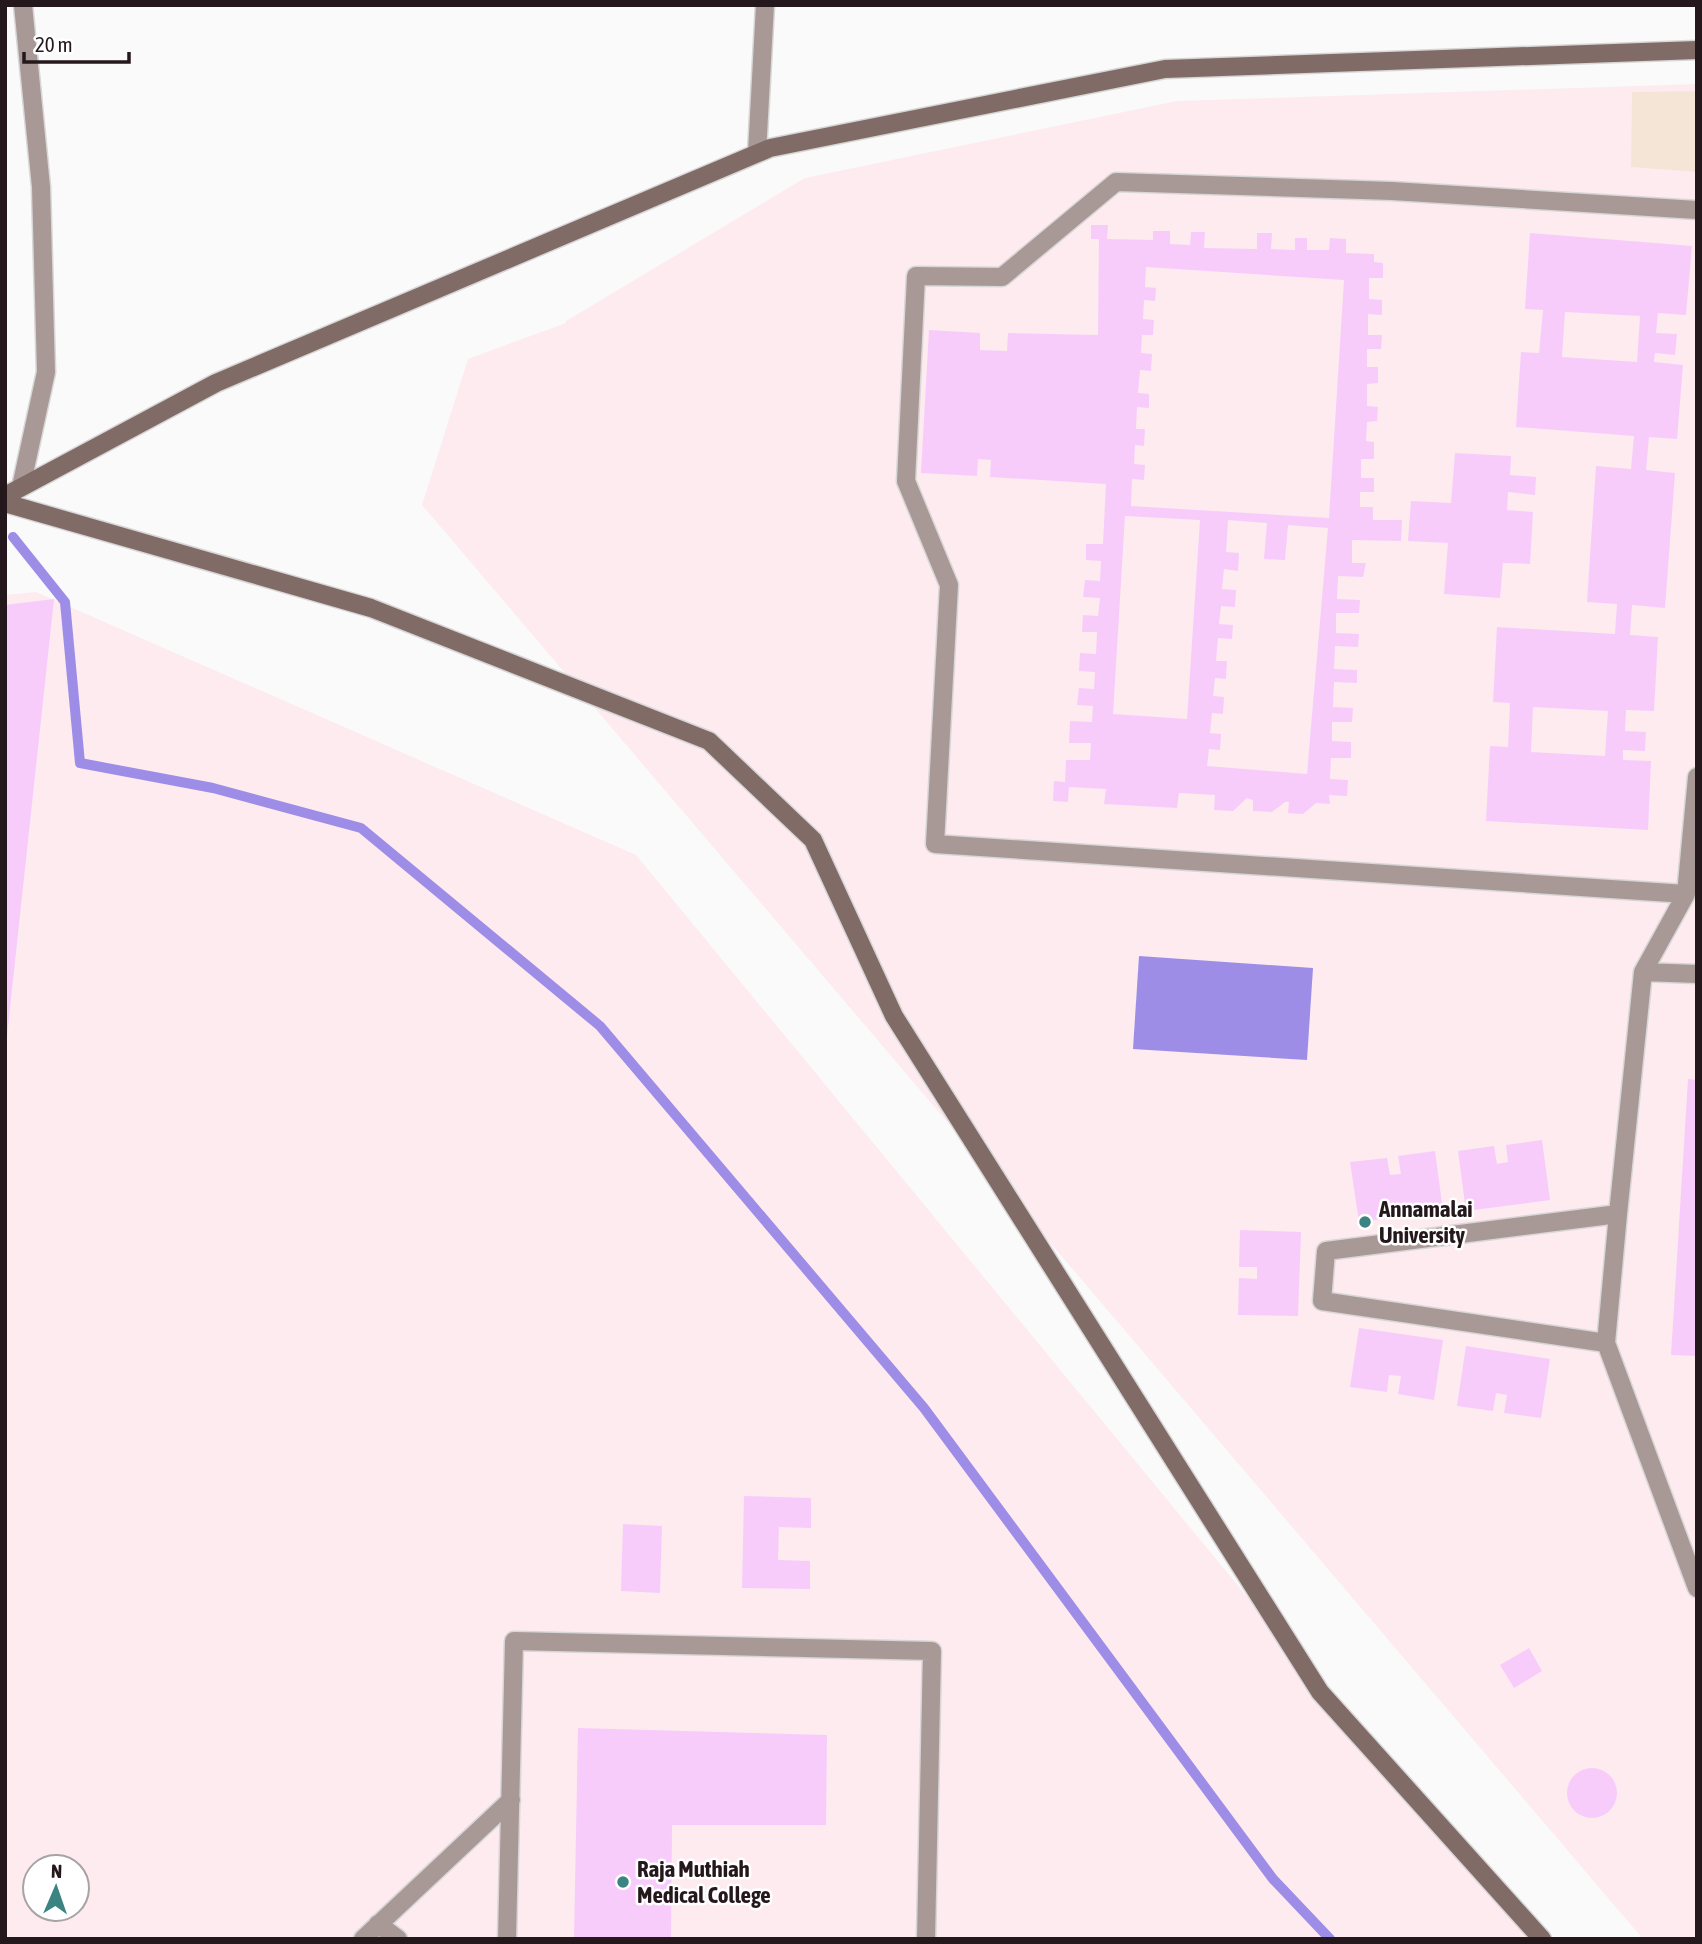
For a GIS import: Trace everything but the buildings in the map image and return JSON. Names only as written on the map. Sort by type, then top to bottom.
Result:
[{"type":"street","points":[[21,487],[46,372],[41,187],[23,5]]},
{"type":"street","points":[[757,153],[765,5]]},
{"type":"street","points":[[5,496],[216,383],[770,148],[1165,69],[1697,50]]},
{"type":"street","points":[[1686,894],[936,844],[949,585],[905,481],[916,276],[1002,278],[1116,182],[1392,191],[1697,210]]},
{"type":"street","points":[[5,503],[371,608],[709,741],[813,840],[894,1016],[1321,1692],[1542,1939]]},
{"type":"street","points":[[1697,777],[1686,894],[1643,972],[1606,1343],[1697,1588]]},
{"type":"street","points":[[1643,972],[1697,974]]},
{"type":"street","points":[[1606,1343],[1322,1301],[1326,1251],[1618,1214]]},
{"type":"street","points":[[507,1939],[514,1641],[932,1651],[926,1939]]},
{"type":"street","points":[[363,1939],[510,1800]]},
{"type":"street","points":[[378,1924],[398,1939]]},
{"type":"shaded area","name":"Annamalai University","points":[[1697,84],[1697,1939],[1643,1939],[422,505],[468,359],[566,323],[805,178],[1177,101]]},
{"type":"shaded area","points":[[1697,91],[1697,172],[1631,167],[1632,92]]},
{"type":"shaded area","points":[[36,592],[636,855],[1529,1939],[5,1939],[5,595]]},
{"type":"shaded area","points":[[1139,956],[1313,968],[1307,1060],[1133,1049]]},
{"type":"waterway","points":[[13,537],[65,602],[80,763],[213,788],[361,828],[600,1026],[924,1408],[1273,1879],[1330,1939]]},
{"type":"place","name":"Annamalai University","points":[[1365,1222]]},
{"type":"place","name":"Raja Muthiah Medical College","points":[[623,1882]]}]
